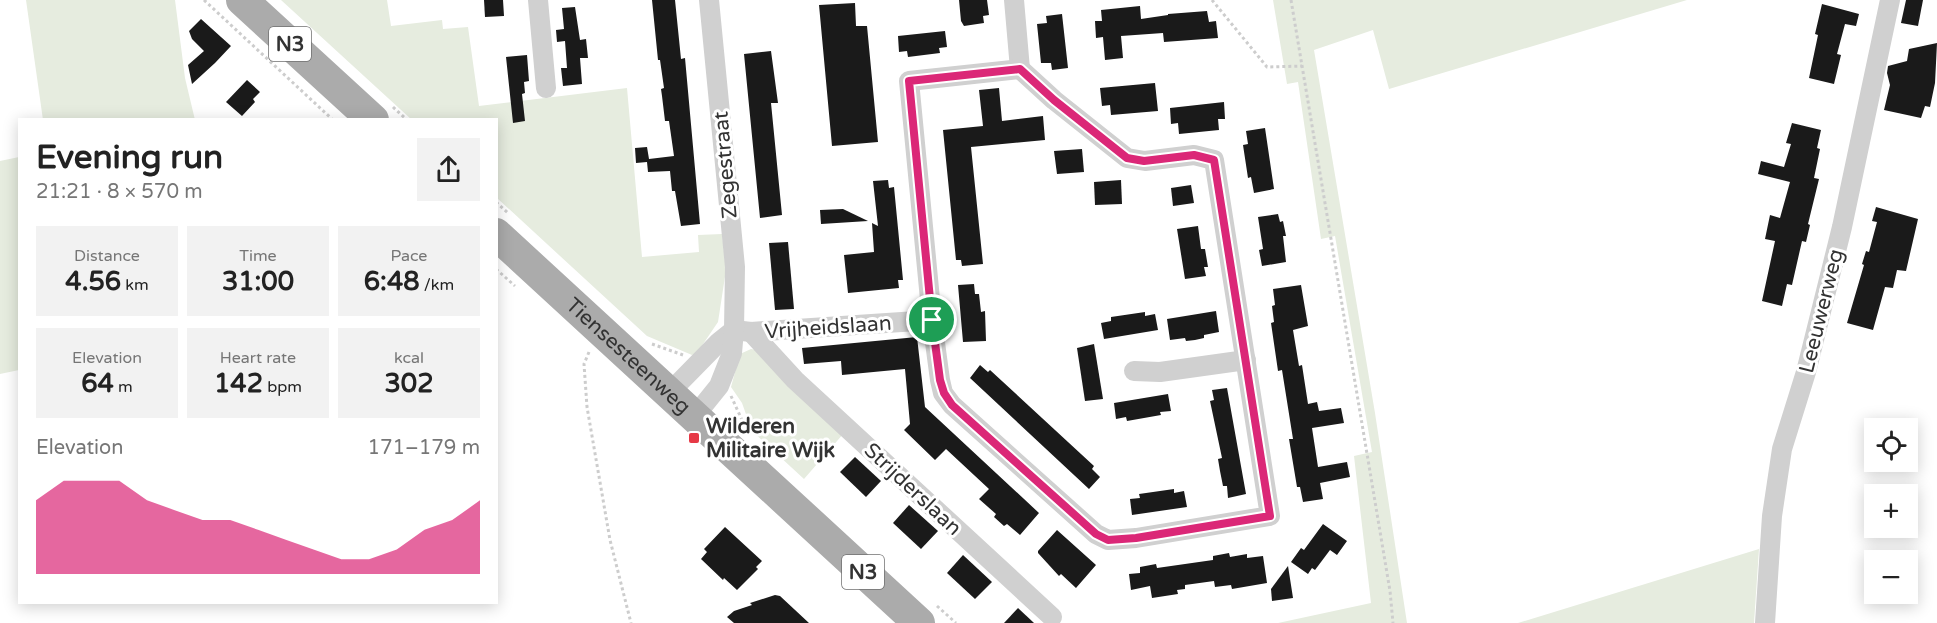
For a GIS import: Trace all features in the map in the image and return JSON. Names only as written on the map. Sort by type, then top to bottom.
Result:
[{"type":"main road","name":"N3","points":[[242,0],[371,118]]},
{"type":"main road","name":"Tiensesteenweg","points":[[505,226],[694,417],[925,611]]},
{"type":"street","points":[[538,0],[546,88]]},
{"type":"street","name":"Zegestraat","points":[[694,417],[719,386],[742,331],[710,0]]},
{"type":"street","points":[[1014,0],[1020,69],[1054,100],[1127,158],[1144,161],[1194,155],[1214,160],[1270,516],[1136,538],[1108,540],[1096,534],[952,405],[944,393],[940,380],[932,320],[909,81],[1020,69]]},
{"type":"street","name":"Leeuwerweg","points":[[1765,623],[1772,516],[1782,448],[1806,372],[1842,227],[1890,0]]},
{"type":"street","name":"Vrijheidslaan","points":[[742,331],[932,320]]},
{"type":"street","points":[[669,393],[719,342],[742,331]]},
{"type":"street","name":"Strijderslaan","points":[[742,331],[1052,617]]},
{"type":"street","points":[[1134,371],[1160,372],[1246,360]]},
{"type":"path","points":[[204,0],[331,118]]},
{"type":"path","points":[[1212,0],[1267,68],[1302,66]]},
{"type":"path","points":[[1291,0],[1394,623]]},
{"type":"path","points":[[498,207],[505,226]]},
{"type":"path","points":[[646,342],[679,353],[696,366]]},
{"type":"path","points":[[589,353],[584,364],[586,407],[610,540],[631,623]]},
{"type":"path","points":[[719,386],[735,401],[748,433]]},
{"type":"path","points":[[925,611],[956,623]]},
{"type":"shaded area","points":[[26,0],[175,0],[185,78],[195,118],[43,118]]},
{"type":"shaded area","points":[[281,0],[387,0],[391,26],[442,20],[443,29],[468,27],[479,106],[627,88],[642,257],[699,252],[698,235],[722,234],[726,270],[718,322],[697,353],[692,355],[647,336],[498,199],[498,118],[410,118]]},
{"type":"shaded area","points":[[1273,0],[1687,0],[1389,89],[1373,30],[1314,50],[1375,413],[1407,623],[1278,623],[1371,603],[1354,456],[1372,452],[1335,236],[1321,239],[1298,82],[1287,84]]},
{"type":"shaded area","points":[[18,157],[18,370],[0,374],[0,161]]},
{"type":"shaded area","points":[[751,349],[756,350],[844,433],[804,479],[752,431],[742,403],[731,387],[740,354]]},
{"type":"shaded area","points":[[1759,549],[1754,623],[1518,623]]},
{"type":"building","points":[[484,0],[503,0],[504,16],[485,17]]},
{"type":"building","points":[[652,0],[675,0],[681,59],[685,58],[700,224],[681,226],[675,191],[672,191],[670,171],[648,172],[647,162],[636,163],[635,148],[647,147],[649,159],[674,156],[669,121],[665,121],[661,89],[664,88],[660,60],[658,60]]},
{"type":"building","points":[[959,0],[987,0],[989,15],[983,16],[984,23],[964,26],[961,21]]},
{"type":"building","points":[[1906,0],[1923,0],[1918,26],[1901,23]]},
{"type":"building","points":[[855,3],[856,26],[867,26],[878,142],[832,146],[819,5]]},
{"type":"building","points":[[1822,4],[1859,14],[1856,26],[1845,24],[1837,54],[1841,55],[1834,84],[1809,78]]},
{"type":"building","points":[[1140,6],[1141,19],[1207,11],[1209,22],[1216,21],[1218,38],[1164,42],[1163,33],[1121,36],[1123,58],[1105,60],[1103,37],[1096,38],[1095,21],[1102,21],[1101,10]]},
{"type":"building","points":[[575,7],[580,40],[586,39],[588,58],[580,58],[582,84],[563,86],[561,68],[567,68],[565,41],[557,42],[556,30],[564,29],[562,8]]},
{"type":"building","points":[[1062,14],[1068,68],[1052,70],[1051,63],[1041,63],[1037,24],[1047,23],[1046,16]]},
{"type":"building","points":[[201,19],[231,46],[192,84],[188,65],[204,51],[192,39],[189,31]]},
{"type":"building","points":[[945,31],[947,47],[939,48],[940,53],[908,57],[907,51],[899,52],[898,36]]},
{"type":"building","points":[[1937,43],[1935,83],[1930,107],[1925,106],[1921,118],[1884,110],[1890,85],[1888,66],[1907,61],[1909,49]]},
{"type":"building","points":[[771,51],[778,103],[771,103],[782,215],[760,218],[744,54]]},
{"type":"building","points":[[527,55],[529,81],[524,82],[525,93],[522,94],[525,121],[513,123],[506,57]]},
{"type":"building","points":[[247,80],[260,92],[253,99],[255,102],[242,116],[226,102]]},
{"type":"building","points":[[1155,83],[1158,111],[1111,115],[1110,105],[1102,106],[1100,88]]},
{"type":"building","points":[[999,88],[1002,121],[1043,116],[1045,140],[971,147],[983,264],[962,266],[961,260],[956,260],[943,130],[983,126],[979,90]]},
{"type":"building","points":[[1224,102],[1225,119],[1218,119],[1219,130],[1179,134],[1178,123],[1171,124],[1170,108]]},
{"type":"building","points":[[1792,123],[1821,130],[1814,178],[1819,179],[1806,242],[1802,241],[1792,285],[1787,284],[1782,306],[1762,301],[1775,241],[1765,239],[1770,215],[1780,218],[1790,182],[1758,174],[1761,161],[1784,167],[1791,144],[1786,143]]},
{"type":"building","points":[[1265,128],[1274,189],[1254,193],[1251,177],[1248,178],[1243,145],[1248,144],[1246,131]]},
{"type":"building","points":[[1082,149],[1084,172],[1057,174],[1054,151]]},
{"type":"building","points":[[888,180],[889,188],[894,187],[903,280],[898,280],[899,288],[848,293],[844,255],[874,252],[872,223],[878,226],[873,181]]},
{"type":"building","points":[[1121,180],[1122,204],[1095,205],[1094,182]]},
{"type":"building","points":[[1191,185],[1194,203],[1173,206],[1171,188]]},
{"type":"building","points":[[1876,207],[1918,219],[1906,271],[1897,270],[1893,288],[1885,287],[1873,330],[1847,323],[1864,265],[1862,264],[1866,251],[1869,252],[1877,222],[1872,221]]},
{"type":"building","points":[[843,209],[868,221],[821,224],[820,210]]},
{"type":"building","points":[[1278,214],[1280,222],[1283,221],[1286,236],[1283,236],[1286,262],[1262,266],[1259,250],[1263,249],[1258,217]]},
{"type":"building","points":[[1198,226],[1201,249],[1205,249],[1208,267],[1204,267],[1206,276],[1185,279],[1177,229]]},
{"type":"building","points":[[788,242],[794,309],[775,310],[769,243]]},
{"type":"building","points":[[974,284],[975,294],[979,294],[981,312],[985,311],[986,341],[963,342],[958,285]]},
{"type":"building","points":[[1301,285],[1308,326],[1293,330],[1299,366],[1302,365],[1308,404],[1317,402],[1319,411],[1341,408],[1344,423],[1312,428],[1318,467],[1347,462],[1350,477],[1320,483],[1323,499],[1303,502],[1300,487],[1297,487],[1289,439],[1293,439],[1282,370],[1278,371],[1271,323],[1274,322],[1272,306],[1275,305],[1273,289]]},
{"type":"building","points":[[1216,311],[1219,332],[1204,335],[1204,338],[1195,340],[1186,341],[1185,338],[1170,340],[1167,319]]},
{"type":"building","points":[[1145,312],[1145,316],[1155,314],[1158,330],[1104,339],[1101,323],[1111,321],[1111,317]]},
{"type":"building","points":[[917,337],[925,407],[1039,513],[1020,535],[994,517],[996,514],[979,499],[989,489],[946,449],[935,460],[904,430],[910,424],[905,369],[842,375],[841,361],[804,364],[802,348]]},
{"type":"building","points":[[1094,344],[1103,399],[1085,401],[1077,348]]},
{"type":"building","points":[[980,365],[988,372],[990,370],[1094,466],[1092,469],[1100,477],[1089,489],[970,378]]},
{"type":"building","points":[[1227,388],[1246,494],[1228,498],[1227,486],[1223,486],[1220,471],[1218,459],[1222,458],[1210,401],[1214,400],[1212,390]]},
{"type":"building","points":[[1168,394],[1171,411],[1127,421],[1126,417],[1116,419],[1114,403]]},
{"type":"building","points":[[855,457],[881,481],[866,497],[840,472]]},
{"type":"building","points":[[1174,489],[1174,493],[1184,491],[1187,507],[1132,515],[1130,499],[1140,498],[1139,494]]},
{"type":"building","points":[[909,505],[938,531],[921,549],[893,523]]},
{"type":"building","points":[[1323,524],[1347,541],[1337,555],[1330,550],[1315,570],[1312,568],[1308,574],[1291,562],[1301,548],[1304,550]]},
{"type":"building","points":[[725,527],[762,561],[756,567],[758,569],[737,590],[701,559],[707,552],[704,549]]},
{"type":"building","points":[[1057,530],[1096,565],[1076,588],[1061,574],[1059,576],[1038,553]]},
{"type":"building","points":[[1229,553],[1230,557],[1247,554],[1247,558],[1263,556],[1267,583],[1232,589],[1231,585],[1215,587],[1214,581],[1185,585],[1185,589],[1177,590],[1178,594],[1152,598],[1150,586],[1131,590],[1129,574],[1140,573],[1140,567],[1156,564],[1157,568],[1213,560],[1213,556]]},
{"type":"building","points":[[963,555],[992,582],[975,599],[947,573]]},
{"type":"building","points":[[1288,566],[1293,598],[1272,601],[1271,589]]},
{"type":"building","points":[[775,595],[780,596],[809,623],[734,623],[727,617],[734,611],[752,605],[750,603]]},
{"type":"building","points":[[1018,608],[1034,623],[1004,623]]},
{"type":"place","name":"Wilderen Militaire Wijk","points":[[694,438]]},
{"type":"route","points":[[1020,69],[1084,125],[1127,158],[1144,161],[1194,155],[1214,160],[1270,516],[1136,538],[1108,540],[1096,534],[952,405],[944,393],[940,380],[932,320],[909,81],[1020,69]]}]
